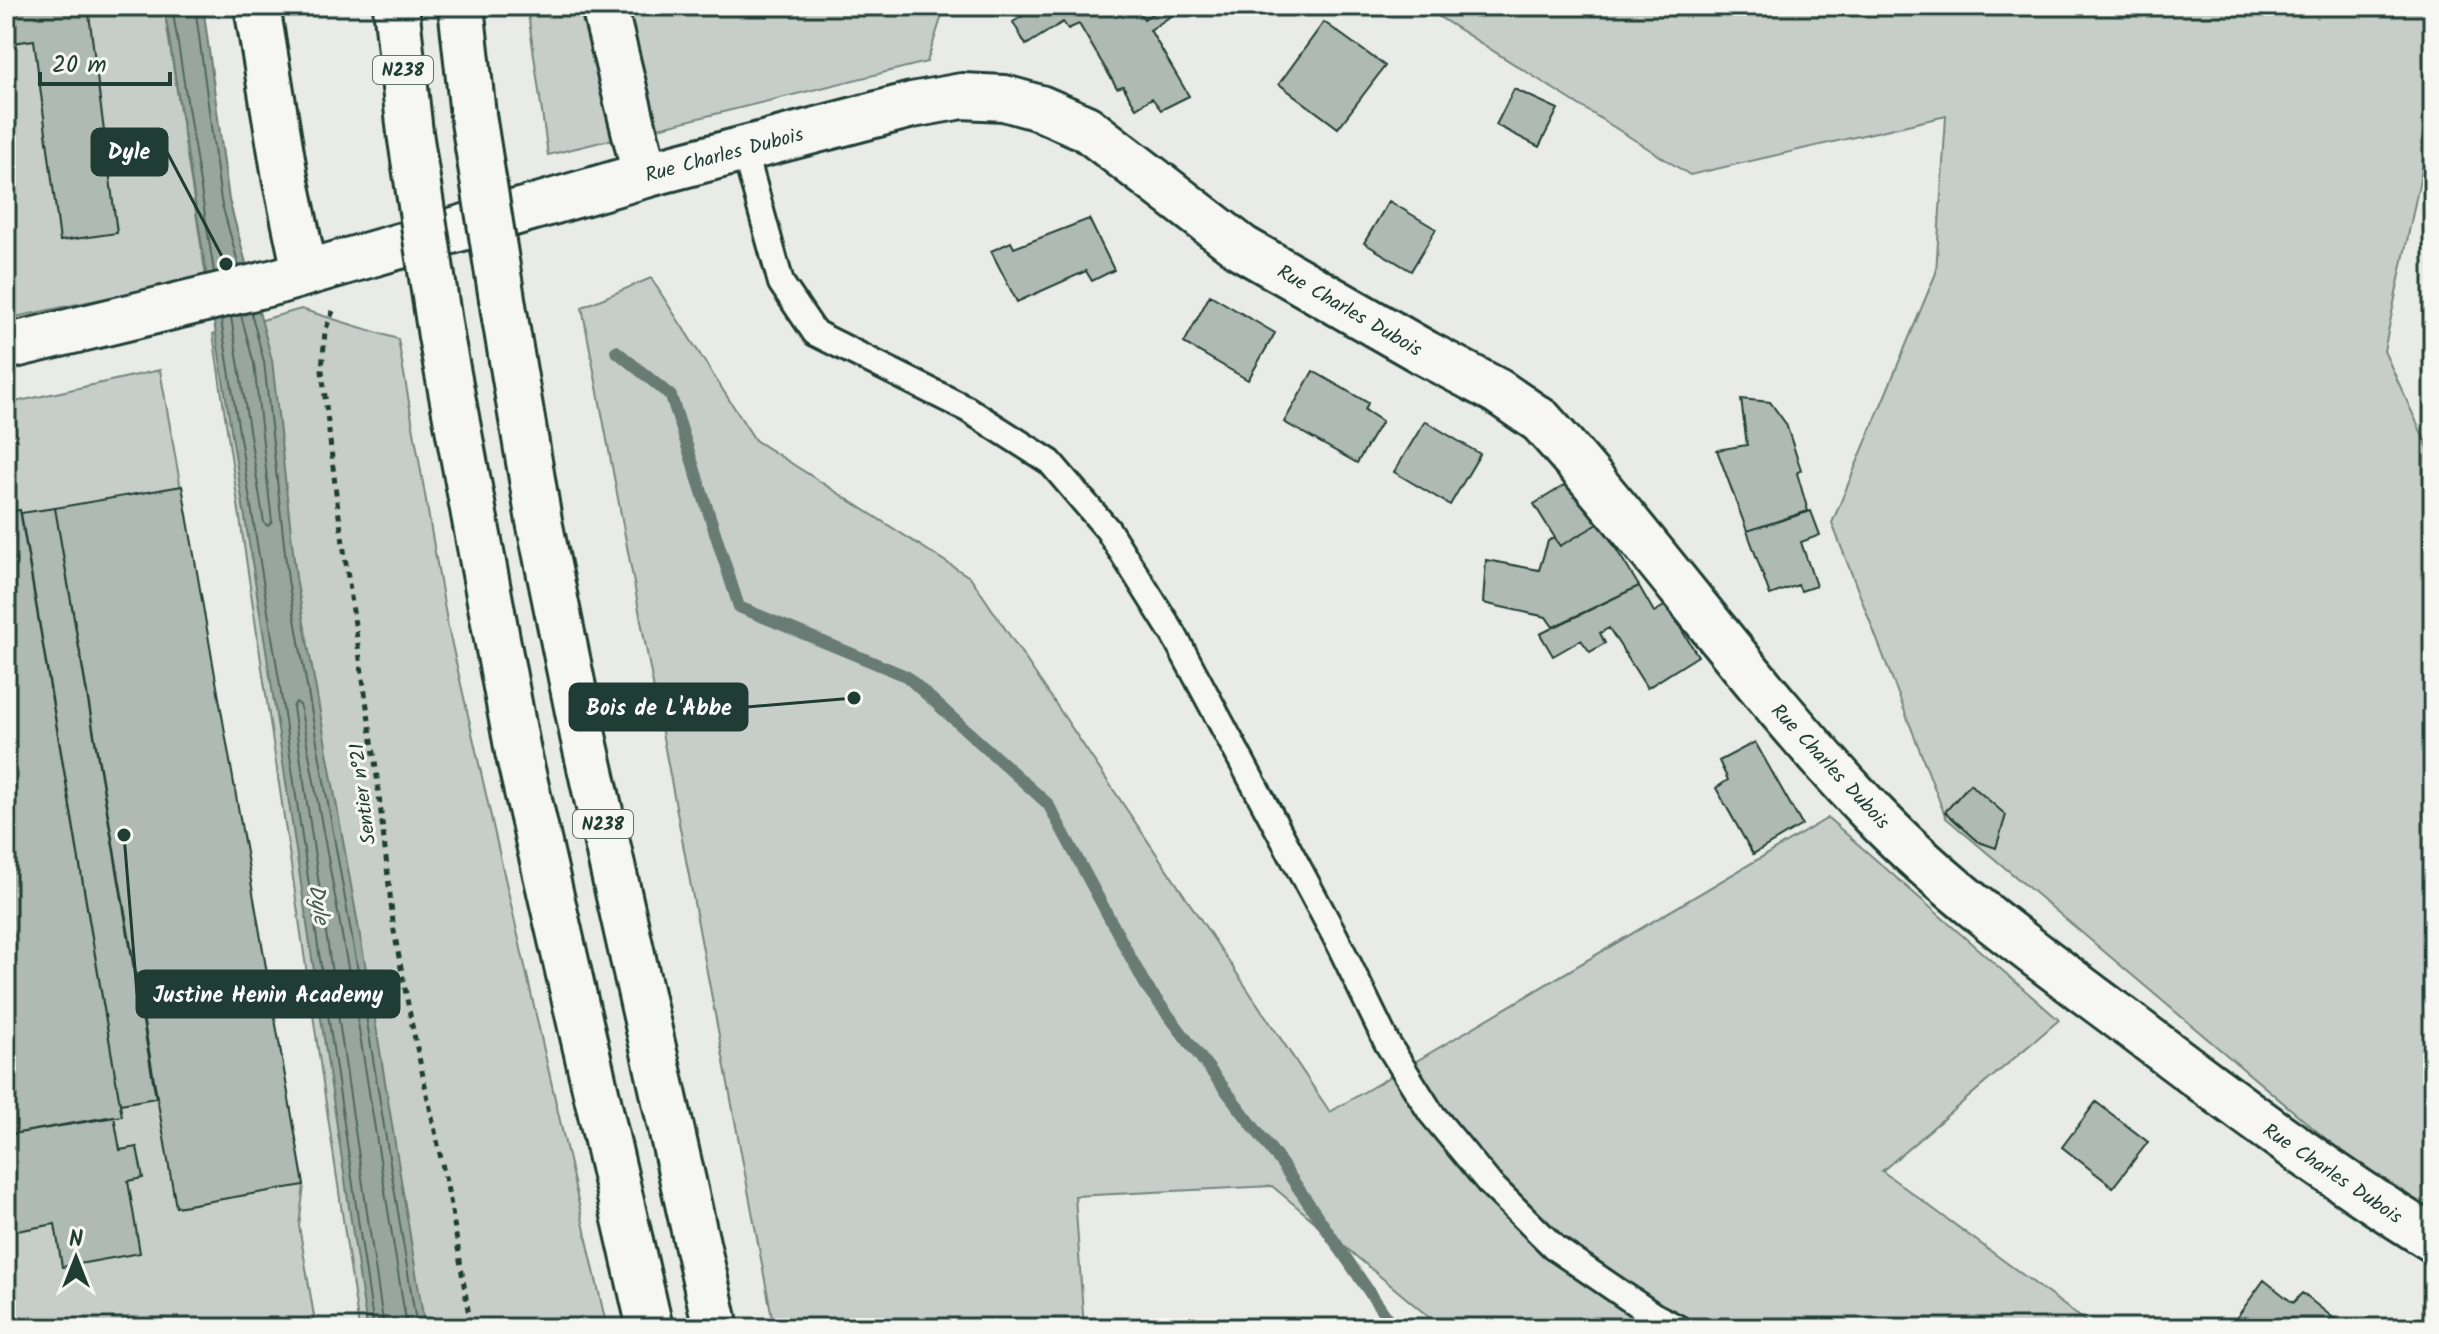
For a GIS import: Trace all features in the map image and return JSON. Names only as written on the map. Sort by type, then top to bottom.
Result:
[{"type":"main road","points":[[257,6],[285,177],[290,277]]},
{"type":"main road","name":"N238","points":[[396,6],[410,133],[441,336],[518,752],[650,1328]]},
{"type":"main road","name":"N238","points":[[461,6],[473,115],[539,521],[583,736],[716,1328]]},
{"type":"main road","points":[[604,6],[645,175]]},
{"type":"main road","name":"Rue Charles Dubois","points":[[6,347],[290,277],[645,175],[912,105],[962,96],[1004,98],[1040,108],[1086,128],[1242,248],[1497,391],[1541,421],[1795,730],[1879,820],[1975,908],[2244,1111],[2377,1204],[2433,1239]]},
{"type":"lane","points":[[744,149],[781,283],[815,333],[967,409],[1050,462],[1108,530],[1174,635],[1335,936],[1387,1043],[1431,1113],[1489,1183],[1555,1248],[1653,1315],[1678,1328]]},
{"type":"path","name":"Sentier n°21","points":[[352,258],[346,289],[331,313],[325,331],[322,370],[399,960],[451,1205],[471,1328]]},
{"type":"shaded area","points":[[6,6],[176,6],[165,14],[206,277],[6,319]]},
{"type":"shaded area","points":[[527,6],[945,6],[927,62],[548,155]]},
{"type":"shaded area","points":[[1422,6],[2433,6],[2433,117],[2384,351],[2433,458],[2433,1249],[2364,1171],[1946,818],[1832,523],[1936,273],[1946,116],[1690,175]]},
{"type":"shaded area","points":[[651,278],[755,440],[971,578],[1330,1112],[1828,818],[2059,1020],[1882,1171],[2095,1328],[1442,1328],[1272,1186],[1075,1196],[1084,1328],[774,1328],[582,307]]},
{"type":"shaded area","points":[[301,309],[398,339],[448,627],[607,1328],[359,1328],[213,334]]},
{"type":"shaded area","points":[[160,370],[304,1185],[299,1226],[316,1328],[6,1328],[6,404]]},
{"type":"water","points":[[164,6],[203,6],[229,200],[272,360],[296,578],[374,1014],[425,1328],[367,1328],[271,682]]},
{"type":"building","points":[[6,6],[88,6],[117,233],[60,241],[34,40],[6,44]]},
{"type":"building","points":[[1039,6],[1136,6],[1144,19],[1163,6],[1169,6],[1174,14],[1150,30],[1189,96],[1161,110],[1152,98],[1136,108],[1123,86],[1117,88],[1079,24],[1068,29],[1063,22],[1026,45],[1013,22]]},
{"type":"building","points":[[1324,22],[1385,66],[1338,128],[1279,84]]},
{"type":"building","points":[[1514,89],[1558,109],[1539,147],[1496,125]]},
{"type":"building","points":[[1389,201],[1436,229],[1411,271],[1364,243]]},
{"type":"building","points":[[1089,219],[1114,270],[1092,281],[1086,271],[1017,302],[991,251],[1011,242],[1014,248]]},
{"type":"building","points":[[1210,295],[1275,333],[1248,380],[1184,343]]},
{"type":"building","points":[[1313,371],[1368,403],[1365,410],[1382,421],[1357,463],[1284,422]]},
{"type":"building","points":[[1741,399],[1770,402],[1786,424],[1801,470],[1797,473],[1808,511],[1747,531],[1717,450],[1747,445]]},
{"type":"building","points":[[1425,421],[1480,454],[1450,505],[1394,472]]},
{"type":"building","points":[[1573,480],[1600,523],[1560,546],[1534,504]]},
{"type":"building","points":[[182,486],[304,1185],[176,1207],[55,508]]},
{"type":"building","points":[[55,508],[156,1098],[120,1104],[21,513]]},
{"type":"building","points":[[20,510],[122,1116],[6,1135],[6,512]]},
{"type":"building","points":[[1811,511],[1820,535],[1801,542],[1816,586],[1801,591],[1798,585],[1770,595],[1747,531]]},
{"type":"building","points":[[1600,523],[1639,586],[1553,627],[1546,617],[1483,603],[1486,560],[1539,570],[1548,541],[1554,538],[1560,546]]},
{"type":"building","points":[[1639,586],[1654,612],[1666,605],[1698,656],[1647,688],[1609,628],[1600,633],[1605,643],[1590,652],[1581,640],[1553,656],[1540,634]]},
{"type":"building","points":[[1755,742],[1802,825],[1753,854],[1716,788],[1728,780],[1719,761]]},
{"type":"building","points":[[1970,784],[2006,815],[1996,848],[1979,842],[1945,812]]},
{"type":"building","points":[[2096,1102],[2148,1142],[2113,1187],[2062,1147]]},
{"type":"building","points":[[114,1116],[120,1150],[137,1147],[143,1178],[128,1181],[140,1253],[62,1267],[55,1224],[6,1233],[6,1135]]},
{"type":"building","points":[[2264,1280],[2293,1303],[2302,1293],[2346,1328],[2237,1328],[2232,1324]]},
{"type":"waterway","points":[[616,351],[671,396],[739,607],[906,676],[1048,804],[1146,986],[1279,1160],[1394,1328]]},
{"type":"place","name":"Dyle","points":[[226,264]]},
{"type":"place","name":"Bois de L'Abbe","points":[[854,698]]},
{"type":"place","name":"Justine Henin Academy","points":[[124,835]]}]
